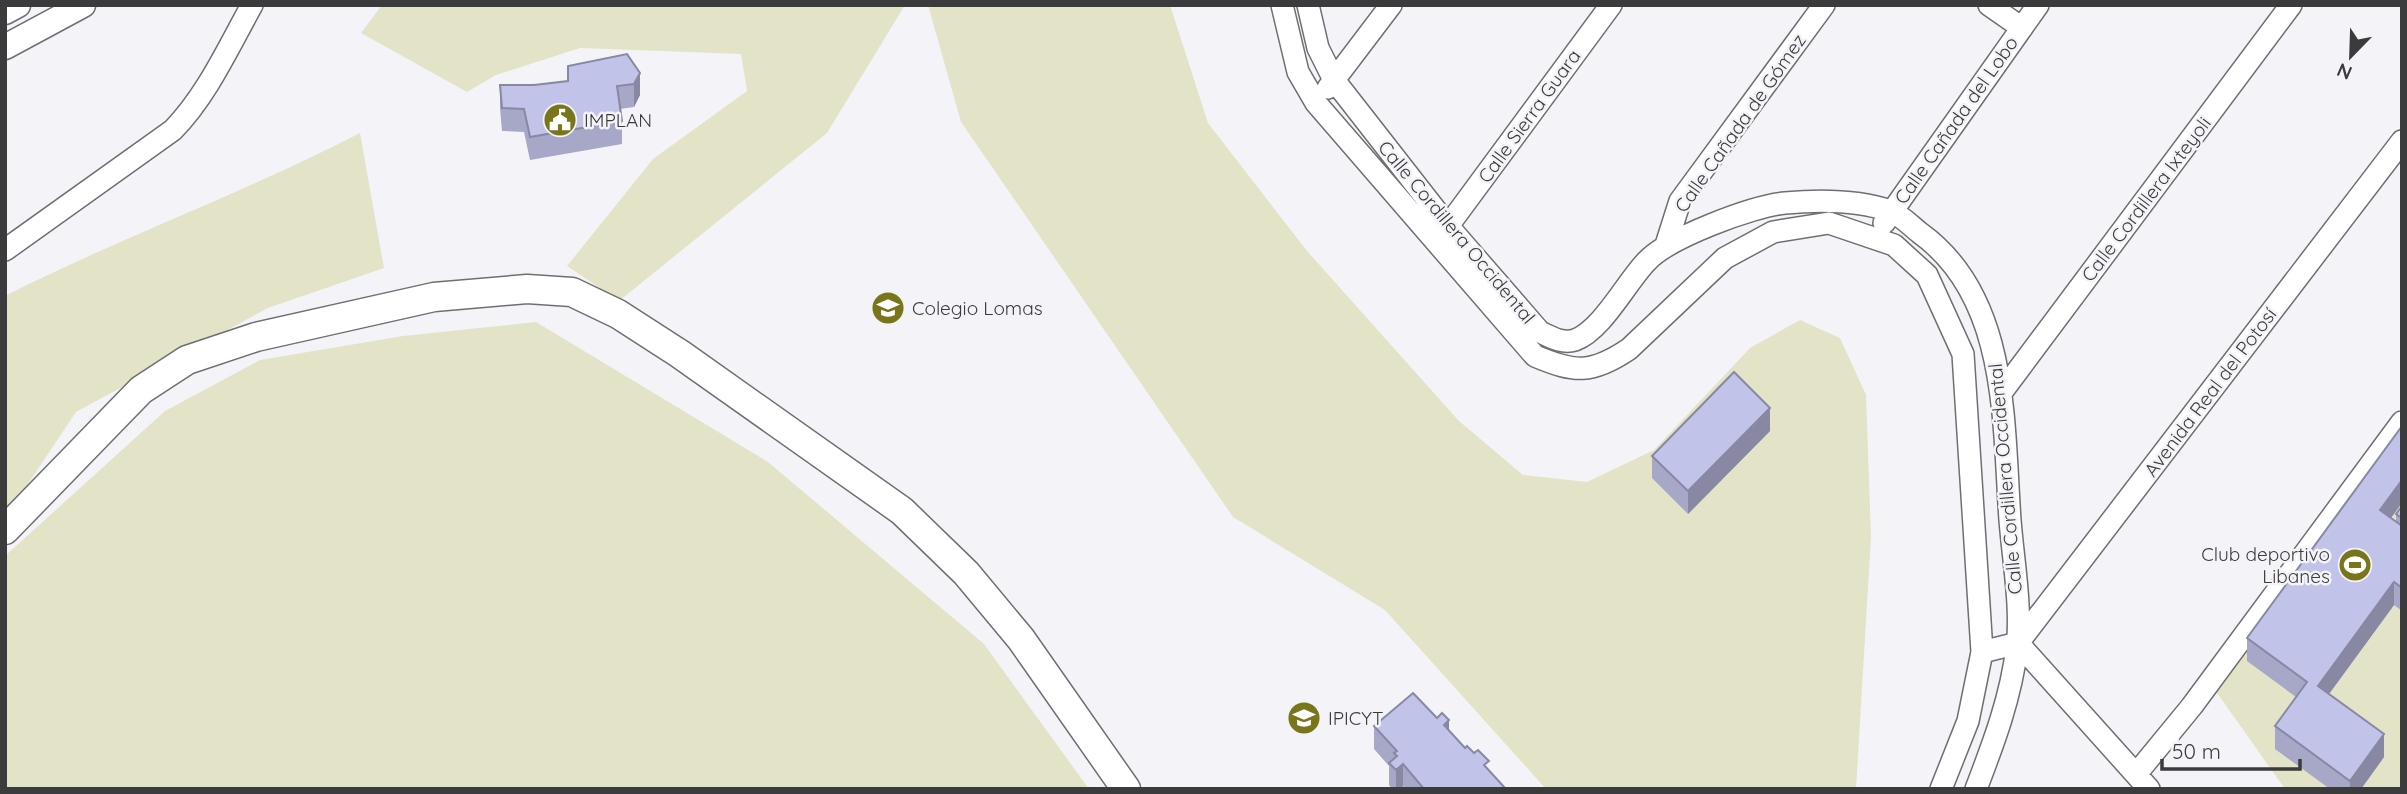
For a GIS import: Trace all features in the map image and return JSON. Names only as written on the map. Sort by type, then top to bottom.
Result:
[{"type":"main road","points":[[5,530],[141,390],[187,360],[256,337],[434,297],[527,289],[572,292],[618,314],[680,354],[902,511],[966,573],[1021,639],[1126,789]]},
{"type":"street","points":[[5,12],[18,5]]},
{"type":"street","points":[[7,43],[83,5]]},
{"type":"street","points":[[5,250],[173,130],[204,91],[252,5]]},
{"type":"street","name":"Calle Cordillera Occidental","points":[[1282,5],[1298,72],[1316,103],[1535,356],[1576,370],[1611,362],[1629,349],[1725,258],[1773,232],[1829,223],[1875,236],[1895,245],[1927,275],[1963,354],[1982,652],[1968,721],[1941,789]]},
{"type":"street","name":"Calle Cordillera Occidental","points":[[1308,5],[1318,48],[1334,80],[1448,226],[1540,332],[1560,341],[1575,340],[1595,325],[1647,261],[1666,245],[1693,231],[1782,203],[1842,201],[1892,212],[1937,245],[1972,290],[1994,351],[2001,393],[2018,643],[2012,683],[1996,738],[1976,789]]},
{"type":"street","points":[[1316,103],[1391,5]]},
{"type":"street","name":"Calle Sierra Guara","points":[[1448,226],[1611,5]]},
{"type":"street","name":"Calle Cañada de Gómez","points":[[1666,245],[1680,201],[1825,5]]},
{"type":"street","points":[[1989,5],[2022,28]]},
{"type":"street","name":"Calle Cañada del Lobo","points":[[1875,236],[2038,5]]},
{"type":"street","name":"Calle Cordillera Ixteyoli","points":[[2001,393],[2291,5]]},
{"type":"street","name":"Avenida Real del Potosí","points":[[2018,643],[2402,141]]},
{"type":"street","points":[[1982,652],[2018,643],[2143,781],[2192,706],[2402,422]]},
{"type":"green space","points":[[382,5],[905,5],[827,133],[619,301],[567,266],[653,159],[747,91],[741,54],[580,48],[496,75],[467,92],[361,33]]},
{"type":"green space","points":[[928,5],[1170,5],[1208,123],[1307,251],[1459,421],[1523,475],[1587,482],[1654,450],[1750,348],[1800,320],[1840,338],[1866,395],[1871,537],[1856,789],[1546,789],[1385,610],[1233,517],[961,122]]},
{"type":"green space","points":[[360,133],[384,268],[268,308],[76,412],[20,496],[5,512],[5,296]]},
{"type":"green space","points":[[536,322],[768,462],[984,644],[1089,789],[5,789],[5,556],[165,411],[260,360],[403,336]]},
{"type":"green space","name":"Club deportivo Libanes","points":[[2402,440],[2402,789],[2285,789],[2215,690]]},
{"type":"building","points":[[627,54],[640,73],[634,84],[617,86],[622,121],[530,137],[524,109],[502,108],[500,85],[568,81],[568,66]]},
{"type":"building","points":[[1734,372],[1770,408],[1688,491],[1652,456]]},
{"type":"building","points":[[2402,426],[2402,480],[2380,510],[2402,526],[2402,588],[2394,582],[2318,686],[2384,734],[2350,781],[2275,726],[2307,682],[2247,638]]},
{"type":"building","points":[[2402,506],[2402,518],[2396,514]]},
{"type":"building","points":[[1413,693],[1437,718],[1442,713],[1449,720],[1444,725],[1465,748],[1467,746],[1474,753],[1478,750],[1489,761],[1484,765],[1506,789],[1424,789],[1403,764],[1396,770],[1389,763],[1397,756],[1394,753],[1397,751],[1374,726]]},
{"type":"place","name":"IMPLAN","points":[[560,120]]},
{"type":"place","name":"Colegio Lomas","points":[[888,308]]},
{"type":"place","name":"Club deportivo Libanes","points":[[2355,565]]},
{"type":"place","name":"IPICYT","points":[[1304,718]]}]
